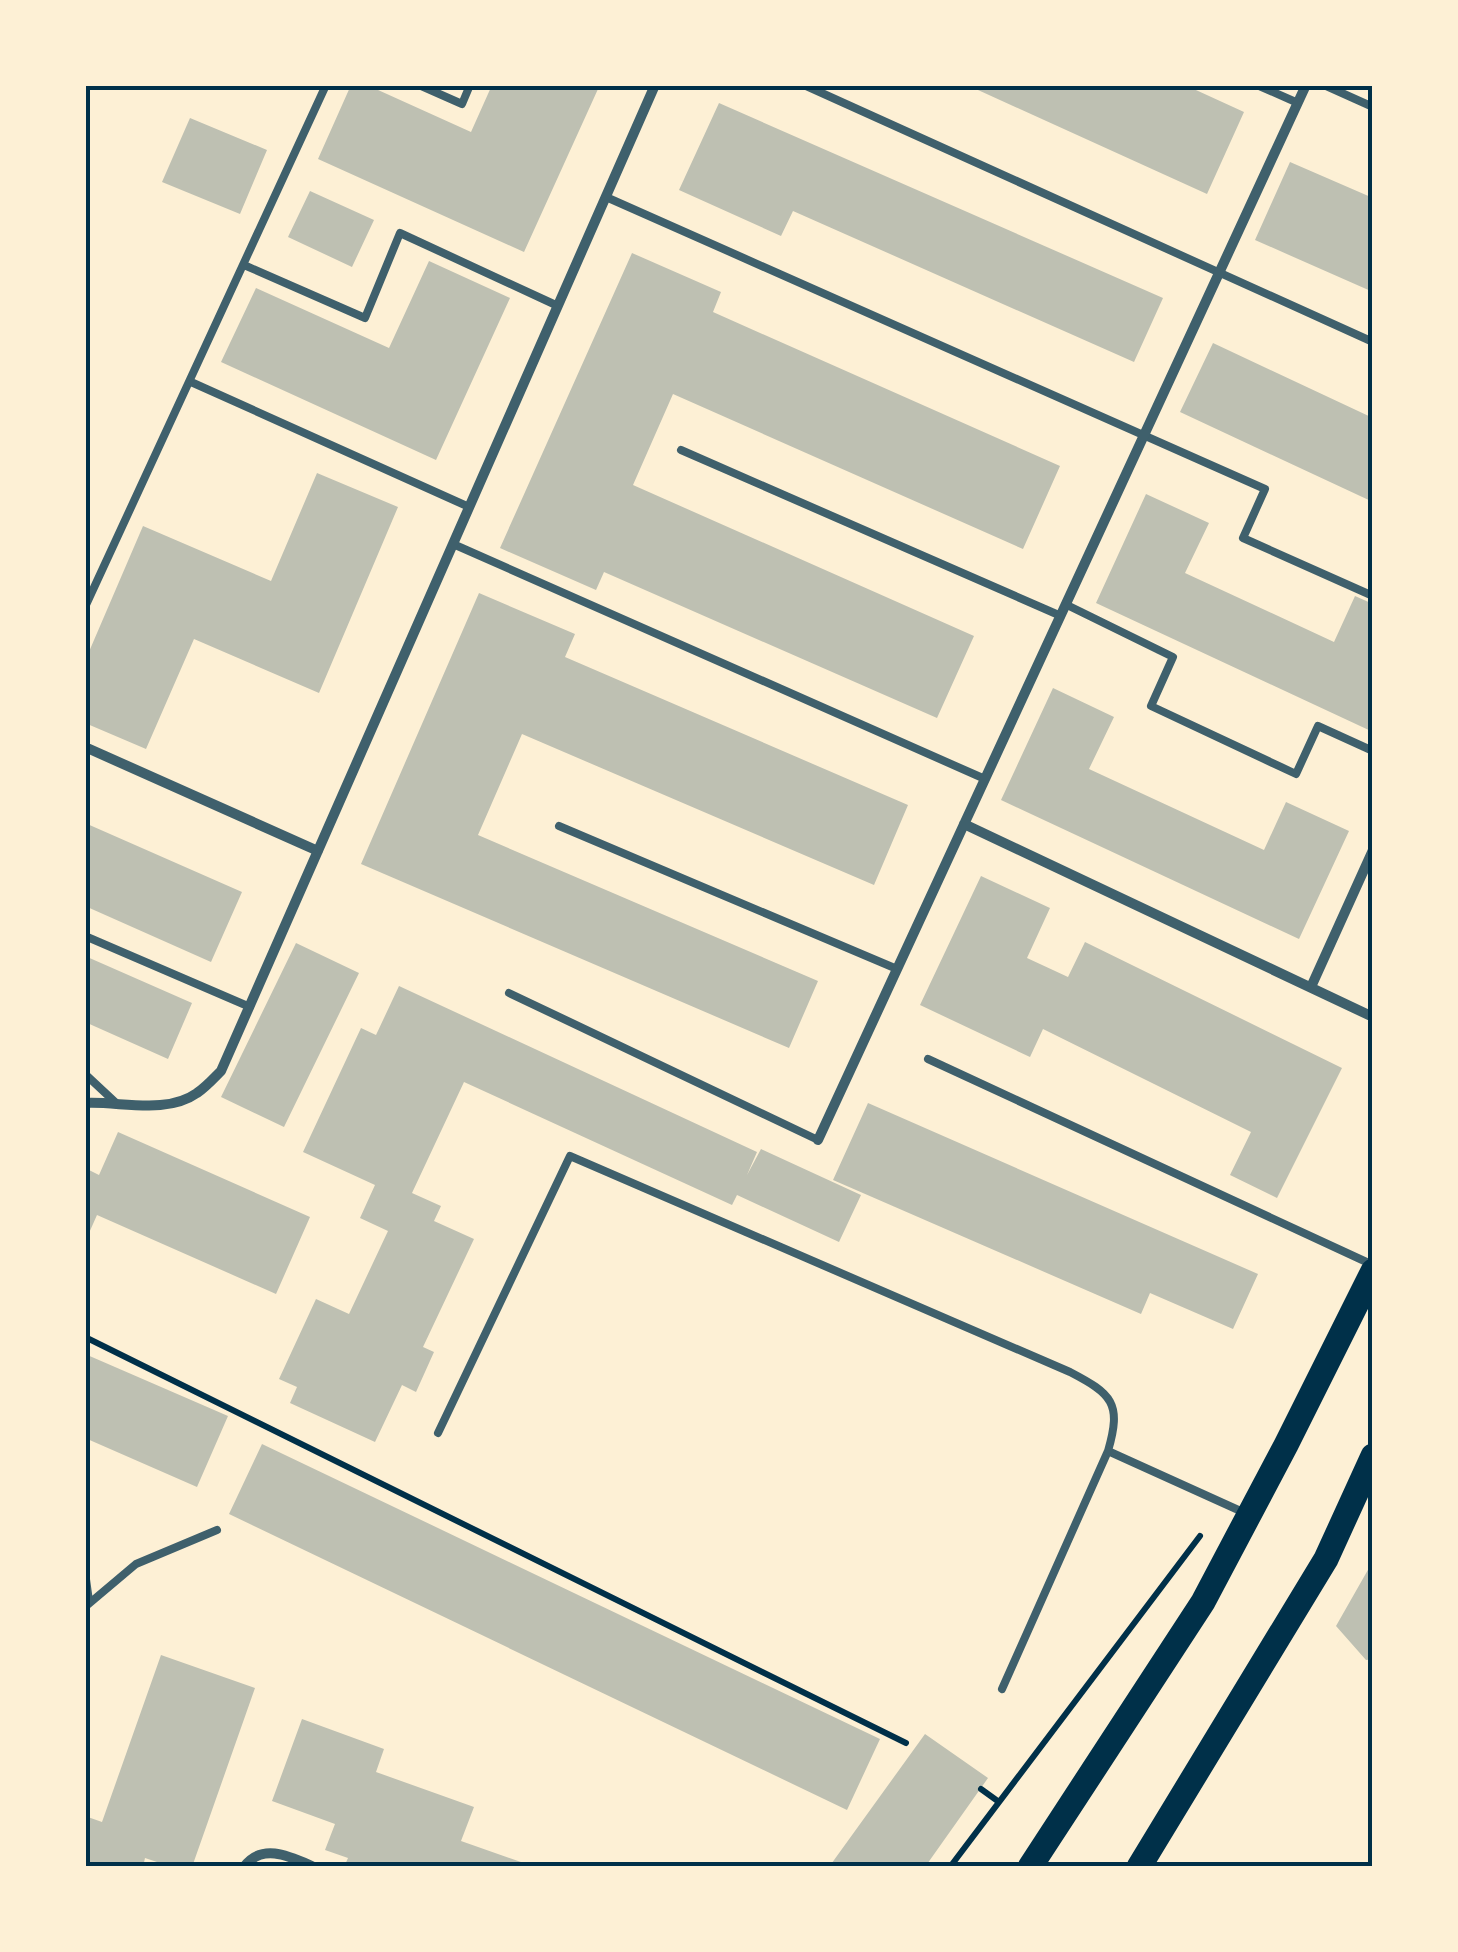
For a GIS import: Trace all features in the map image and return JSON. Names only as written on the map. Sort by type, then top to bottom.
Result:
[{"type":"main road","points":[[1030,1867],[1203,1602],[1373,1268]]},
{"type":"main road","points":[[1139,1867],[1326,1559],[1373,1456]]},
{"type":"street","points":[[85,1103],[150,1107],[195,1096],[221,1071],[655,85]]},
{"type":"street","points":[[818,1140],[1306,85]]},
{"type":"street","points":[[85,747],[318,851]]},
{"type":"street","points":[[964,824],[1373,1017]]},
{"type":"street","points":[[1311,987],[1373,850]]},
{"type":"street","points":[[244,1867],[249,1860],[273,1853],[314,1867]]},
{"type":"lane","points":[[85,607],[326,85]]},
{"type":"lane","points":[[419,85],[462,104],[470,85]]},
{"type":"lane","points":[[804,85],[1373,342]]},
{"type":"lane","points":[[1257,85],[1298,102]]},
{"type":"lane","points":[[1324,85],[1373,106]]},
{"type":"lane","points":[[606,197],[1265,489],[1243,538],[1373,596]]},
{"type":"lane","points":[[244,264],[365,318],[400,233],[558,306]]},
{"type":"lane","points":[[190,382],[470,507]]},
{"type":"lane","points":[[681,450],[1060,616]]},
{"type":"lane","points":[[453,544],[985,779]]},
{"type":"lane","points":[[1067,605],[1174,657],[1150,706],[1296,774],[1318,726],[1373,752]]},
{"type":"lane","points":[[558,826],[897,968]]},
{"type":"lane","points":[[85,936],[250,1007]]},
{"type":"lane","points":[[509,993],[818,1140]]},
{"type":"lane","points":[[928,1058],[1373,1268]]},
{"type":"lane","points":[[85,1074],[115,1102]]},
{"type":"lane","points":[[438,1433],[570,1156],[1070,1372],[1099,1387],[1114,1405],[1116,1422],[1108,1451],[1002,1689]]},
{"type":"lane","points":[[1108,1451],[1249,1515]]},
{"type":"lane","points":[[87,1604],[136,1564],[217,1530]]},
{"type":"lane","points":[[85,1572],[87,1604]]},
{"type":"path","points":[[85,1337],[906,1743]]},
{"type":"path","points":[[950,1867],[1225,1504]]},
{"type":"path","points":[[980,1789],[999,1802]]},
{"type":"building","points":[[351,85],[367,85],[471,132],[492,85],[590,85],[598,89],[524,252],[318,159]]},
{"type":"building","points":[[967,85],[1185,85],[1244,112],[1207,194]]},
{"type":"building","points":[[719,103],[1163,298],[1134,362],[793,211],[781,236],[679,190]]},
{"type":"building","points":[[190,118],[267,150],[240,214],[162,182]]},
{"type":"building","points":[[1290,162],[1373,198],[1373,292],[1255,240]]},
{"type":"building","points":[[310,191],[374,220],[352,267],[288,237]]},
{"type":"building","points":[[632,253],[721,292],[713,312],[1060,466],[1023,549],[673,394],[633,485],[974,636],[937,718],[604,572],[596,590],[500,548]]},
{"type":"building","points":[[429,261],[510,298],[436,460],[221,362],[256,288],[389,348]]},
{"type":"building","points":[[1213,343],[1373,418],[1373,502],[1180,412]]},
{"type":"building","points":[[317,473],[398,507],[319,693],[194,639],[146,749],[85,723],[85,661],[143,526],[271,581]]},
{"type":"building","points":[[1146,494],[1209,523],[1185,573],[1334,642],[1355,596],[1373,604],[1373,732],[1096,603]]},
{"type":"building","points":[[479,593],[575,634],[565,657],[908,805],[874,885],[522,734],[478,835],[818,981],[789,1048],[361,864]]},
{"type":"building","points":[[1053,688],[1114,717],[1089,769],[1264,850],[1286,802],[1349,831],[1299,939],[1001,800]]},
{"type":"building","points":[[85,823],[242,892],[211,962],[85,906]]},
{"type":"building","points":[[981,876],[1050,908],[1027,958],[1068,977],[1085,942],[1342,1068],[1277,1198],[1230,1175],[1251,1132],[1043,1029],[1030,1057],[920,1005]]},
{"type":"building","points":[[296,943],[359,973],[284,1127],[221,1097]]},
{"type":"building","points":[[85,956],[192,1003],[168,1059],[85,1022]]},
{"type":"building","points":[[399,986],[757,1152],[747,1175],[761,1149],[861,1195],[839,1242],[737,1195],[732,1205],[464,1082],[412,1193],[441,1206],[434,1221],[474,1239],[423,1347],[434,1352],[416,1392],[402,1385],[375,1442],[290,1403],[297,1387],[279,1379],[316,1299],[349,1314],[388,1231],[360,1218],[375,1185],[303,1152],[361,1028],[376,1035]]},
{"type":"building","points":[[868,1103],[1258,1274],[1233,1329],[1150,1293],[1141,1314],[833,1180]]},
{"type":"building","points":[[118,1132],[310,1217],[276,1294],[97,1215],[85,1242],[85,1168],[99,1175]]},
{"type":"building","points":[[85,1354],[228,1416],[197,1487],[85,1438]]},
{"type":"building","points":[[262,1444],[880,1739],[847,1810],[229,1514]]},
{"type":"building","points":[[1373,1561],[1373,1659],[1366,1660],[1336,1626]]},
{"type":"building","points":[[161,1655],[255,1688],[192,1867],[172,1867],[145,1858],[143,1867],[85,1867],[85,1816],[102,1822]]},
{"type":"building","points":[[302,1719],[384,1749],[376,1772],[474,1807],[461,1841],[521,1862],[519,1867],[344,1867],[348,1858],[325,1850],[335,1824],[272,1801]]},
{"type":"building","points":[[925,1734],[988,1778],[925,1867],[829,1867]]}]
